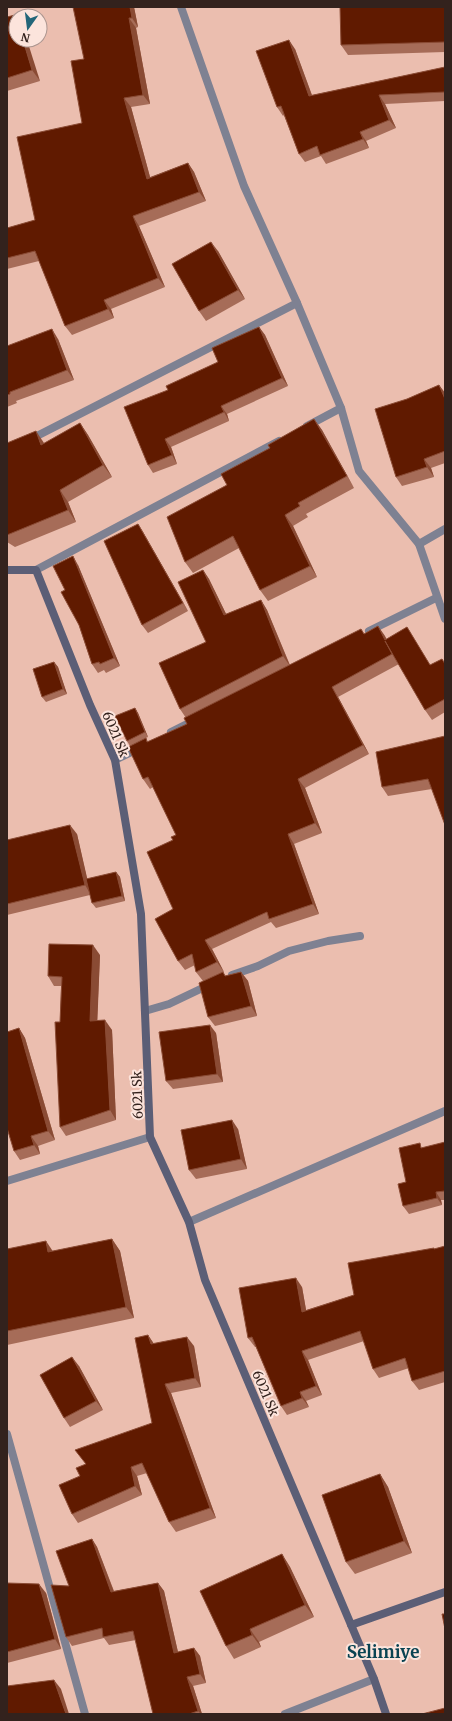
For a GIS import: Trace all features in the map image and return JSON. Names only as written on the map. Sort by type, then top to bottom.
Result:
[{"type":"street","points":[[181,7],[244,186],[297,303],[341,408],[359,471],[419,544],[436,598],[445,619]]},
{"type":"street","points":[[21,444],[297,303]]},
{"type":"street","points":[[299,430],[341,408]]},
{"type":"street","points":[[7,570],[36,570],[285,438]]},
{"type":"street","points":[[419,544],[445,529]]},
{"type":"street","name":"6021 Sk","points":[[36,570],[90,705],[115,760],[141,914],[150,1137],[189,1222],[205,1280],[374,1679],[386,1714]]},
{"type":"street","points":[[365,634],[436,598]]},
{"type":"street","points":[[165,735],[201,717]]},
{"type":"street","points":[[115,760],[151,742]]},
{"type":"street","points":[[145,1012],[169,1004],[220,980],[258,966],[289,952],[328,941],[360,936]]},
{"type":"street","points":[[189,1222],[445,1112]]},
{"type":"street","points":[[7,1181],[150,1137]]},
{"type":"street","points":[[7,1434],[85,1714]]},
{"type":"street","points":[[351,1625],[445,1592]]},
{"type":"street","points":[[285,1714],[374,1679]]},
{"type":"building","points":[[73,7],[130,7],[132,18],[129,18],[143,95],[124,98],[147,179],[188,163],[199,192],[133,216],[158,278],[104,300],[108,309],[65,326],[35,251],[7,258],[7,228],[35,220],[17,137],[82,123],[71,61],[84,59]]},
{"type":"building","points":[[340,7],[445,7],[445,42],[341,45]]},
{"type":"building","points":[[7,17],[8,48],[25,48],[32,70],[7,78]]},
{"type":"building","points":[[289,40],[309,96],[445,67],[445,92],[379,95],[389,120],[360,132],[363,139],[320,155],[317,146],[299,154],[281,106],[277,107],[256,51]]},
{"type":"building","points":[[211,242],[238,290],[199,311],[172,264]]},
{"type":"building","points":[[259,327],[282,378],[221,406],[224,412],[165,439],[172,455],[148,465],[124,407],[168,390],[166,386],[218,362],[212,348]]},
{"type":"building","points":[[52,329],[67,370],[10,392],[10,394],[7,395],[7,346]]},
{"type":"building","points":[[439,385],[445,399],[445,451],[424,459],[427,467],[396,477],[375,409],[407,399]]},
{"type":"building","points":[[314,419],[347,476],[298,503],[300,506],[285,515],[310,566],[260,590],[233,536],[185,562],[167,517],[227,485],[221,474],[270,448],[268,445]]},
{"type":"building","points":[[80,423],[103,465],[60,490],[68,510],[7,535],[7,443],[36,431],[41,445]]},
{"type":"building","points":[[138,524],[183,603],[142,625],[104,541]]},
{"type":"building","points":[[73,556],[114,658],[100,664],[99,662],[92,664],[79,625],[61,592],[65,590],[53,566]]},
{"type":"building","points":[[203,570],[224,615],[261,600],[283,656],[180,709],[159,663],[206,642],[178,582]]},
{"type":"building","points":[[378,626],[385,640],[407,627],[430,665],[442,659],[445,664],[445,699],[425,710],[385,641],[392,654],[332,687],[363,745],[298,779],[315,823],[288,834],[313,904],[269,919],[267,912],[205,940],[217,962],[196,972],[192,954],[178,961],[155,919],[173,909],[147,852],[173,840],[171,837],[176,835],[148,777],[143,779],[128,747],[146,738],[147,742],[187,724],[184,718],[361,629],[364,634]]},
{"type":"building","points":[[54,662],[63,689],[42,697],[33,669]]},
{"type":"building","points":[[135,708],[145,732],[127,741],[115,716]]},
{"type":"building","points":[[445,736],[445,825],[428,779],[382,787],[376,752]]},
{"type":"building","points":[[70,825],[85,885],[7,904],[7,840]]},
{"type":"building","points":[[116,872],[122,896],[92,903],[86,879]]},
{"type":"building","points":[[49,944],[93,945],[90,1021],[105,1020],[110,1110],[60,1127],[55,1022],[60,1022],[62,977],[48,976]]},
{"type":"building","points":[[223,972],[225,976],[241,972],[251,1006],[208,1017],[199,983]]},
{"type":"building","points":[[210,1025],[217,1074],[166,1081],[159,1032]]},
{"type":"building","points":[[19,1028],[48,1131],[31,1136],[34,1145],[14,1151],[7,1128],[7,1032]]},
{"type":"building","points":[[232,1120],[241,1159],[189,1170],[181,1130]]},
{"type":"building","points":[[445,1142],[445,1191],[436,1192],[437,1198],[403,1206],[398,1184],[406,1182],[399,1148],[420,1143],[421,1148]]},
{"type":"building","points":[[112,1239],[126,1307],[7,1331],[7,1249],[46,1241],[48,1252]]},
{"type":"building","points":[[445,1246],[445,1371],[412,1381],[405,1358],[373,1369],[360,1331],[302,1351],[316,1386],[300,1392],[302,1398],[281,1406],[252,1337],[248,1338],[239,1288],[296,1278],[302,1312],[354,1295],[348,1263]]},
{"type":"building","points":[[148,1335],[151,1344],[187,1337],[195,1378],[165,1384],[210,1508],[169,1522],[142,1463],[131,1467],[135,1486],[72,1514],[59,1485],[80,1476],[76,1468],[86,1464],[75,1450],[152,1423],[135,1338]]},
{"type":"building","points":[[72,1357],[96,1401],[64,1418],[40,1375]]},
{"type":"building","points":[[380,1474],[404,1541],[346,1562],[322,1495]]},
{"type":"building","points":[[92,1539],[111,1592],[158,1583],[174,1653],[194,1648],[200,1674],[187,1677],[198,1711],[189,1714],[153,1714],[133,1631],[103,1637],[102,1628],[66,1637],[51,1585],[69,1586],[56,1551]]},
{"type":"building","points":[[282,1554],[305,1605],[250,1629],[252,1635],[226,1646],[200,1591]]},
{"type":"building","points":[[7,1583],[39,1584],[55,1639],[7,1652]]},
{"type":"building","points":[[442,1614],[445,1614],[445,1629]]},
{"type":"building","points":[[54,1680],[66,1714],[7,1714],[7,1686]]},
{"type":"building","points":[[445,1708],[445,1714],[422,1714]]},
{"type":"district","name":"Selimiye","points":[[383,1652]]}]
